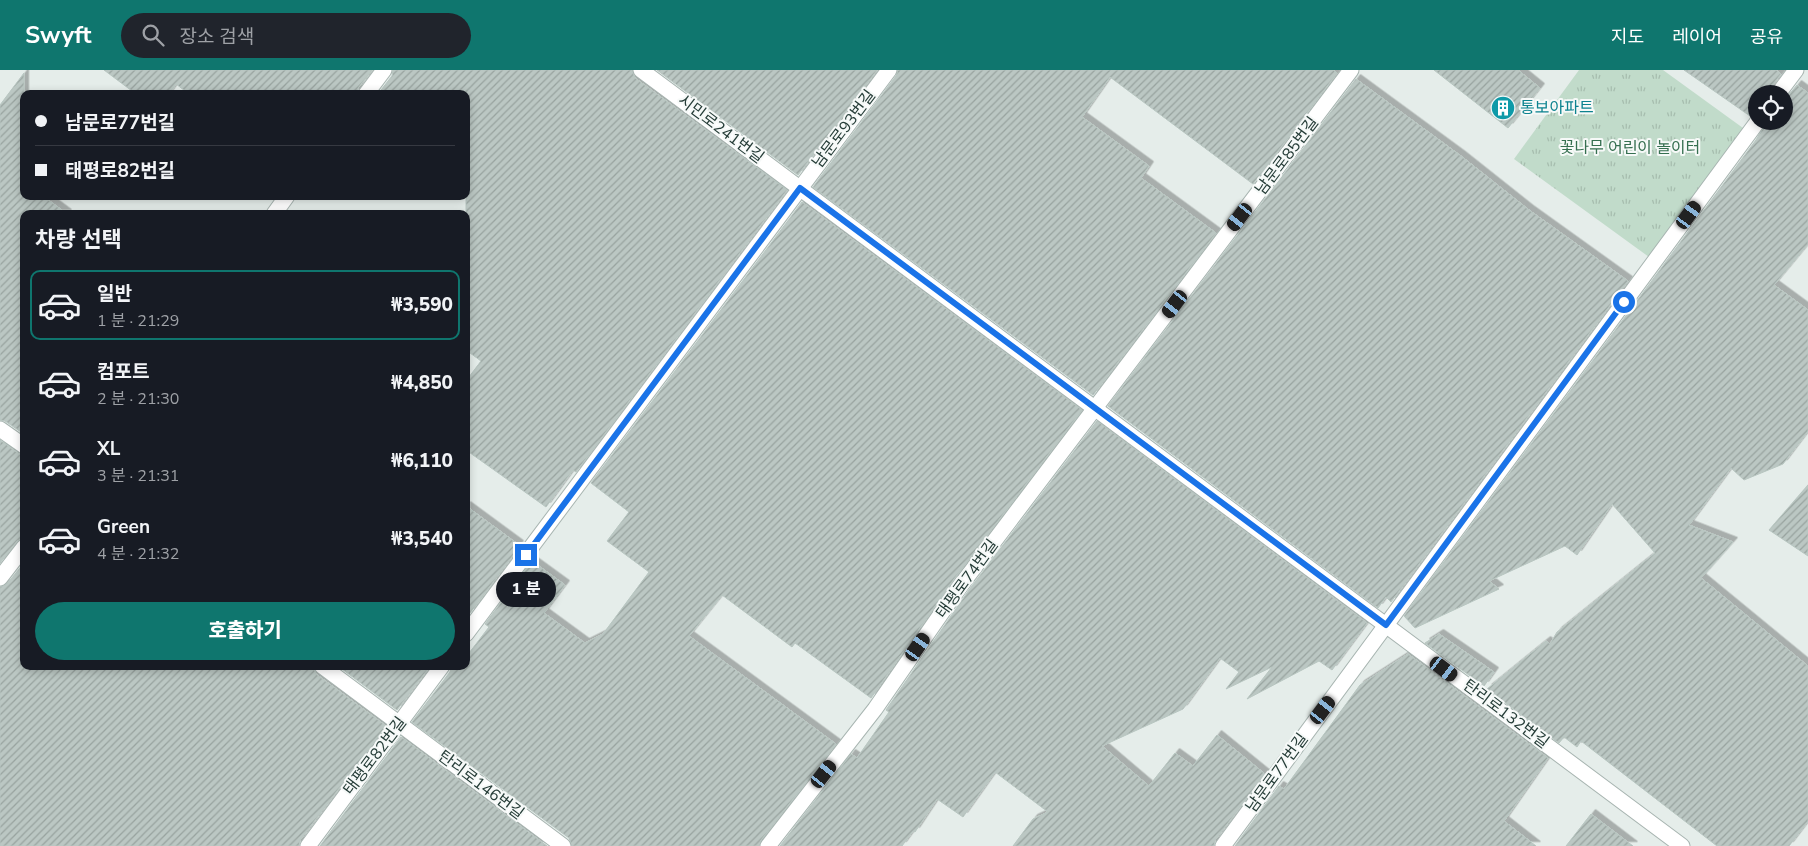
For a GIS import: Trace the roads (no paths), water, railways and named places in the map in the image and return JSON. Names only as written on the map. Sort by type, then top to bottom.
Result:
[{"type":"street","points":[[369,90],[384,70]]},
{"type":"street","name":"시민로241번길","points":[[642,70],[800,188]]},
{"type":"street","name":"남문로93번길","points":[[800,188],[889,70]]},
{"type":"street","name":"남문로85번길","points":[[1096,409],[1351,70]]},
{"type":"street","points":[[1785,85],[1796,70]]},
{"type":"street","name":"남문로77번길","points":[[1223,846],[1751,130]]},
{"type":"street","points":[[470,629],[800,188]]},
{"type":"street","name":"탄리로132번길","points":[[800,188],[1682,846]]},
{"type":"street","name":"태평로74번길","points":[[768,846],[876,708],[962,585],[1096,409]]},
{"type":"street","points":[[0,429],[20,443]]},
{"type":"street","points":[[0,578],[20,552]]},
{"type":"street","name":"탄리로146번길","points":[[327,670],[563,846]]},
{"type":"street","name":"태평로82번길","points":[[308,846],[439,670]]},
{"type":"place","name":"통보아파트","points":[[1503,108]]},
{"type":"park label","name":"꽃나무 어린이 놀이터","points":[[1630,148]]}]
